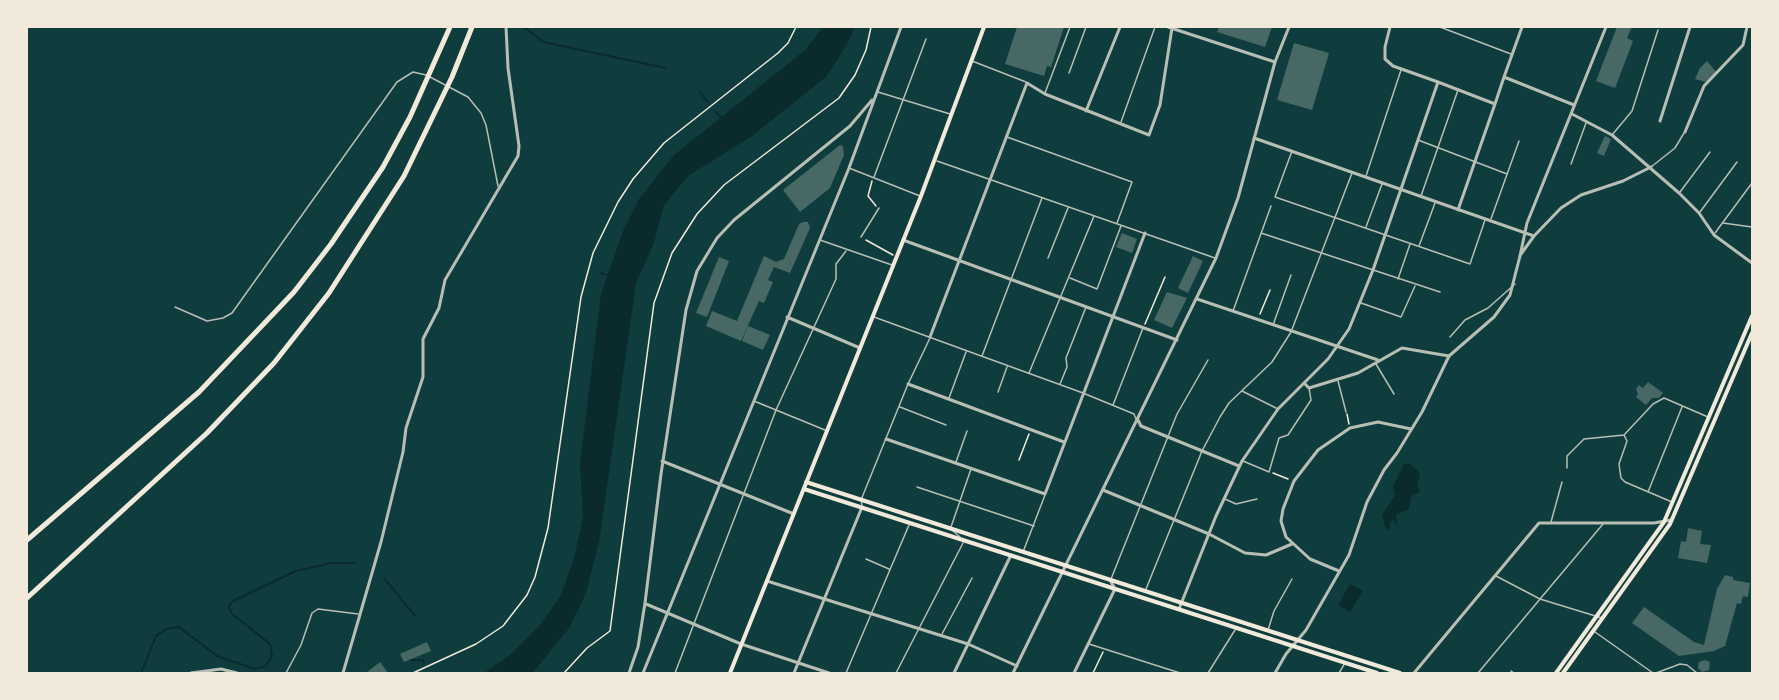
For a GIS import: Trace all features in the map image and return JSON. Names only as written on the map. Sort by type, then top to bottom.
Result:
[{"type":"highway","points":[[27,540],[199,392],[271,317],[337,235],[383,167],[410,117],[450,27]]},
{"type":"highway","points":[[27,598],[207,433],[274,363],[329,293],[377,221],[429,127],[472,27]]},
{"type":"main road","points":[[730,673],[921,196],[984,27]]},
{"type":"main road","points":[[1556,673],[1664,522],[1752,316]]},
{"type":"main road","points":[[1563,673],[1661,540],[1672,520],[1752,333]]},
{"type":"main road","points":[[806,482],[1400,673]]},
{"type":"main road","points":[[804,489],[1375,673]]},
{"type":"street","points":[[343,673],[381,542],[403,452],[405,432],[423,377],[423,339],[439,308],[444,280],[499,190],[519,152],[508,68],[506,27]]},
{"type":"street","points":[[629,673],[638,647],[662,461],[686,310],[697,272],[707,253],[734,220],[850,126],[877,91],[901,27]]},
{"type":"street","points":[[1086,111],[1120,27]]},
{"type":"street","points":[[1013,673],[1216,258],[1238,198],[1275,62],[1289,27]]},
{"type":"street","points":[[1390,27],[1385,47],[1385,59],[1401,69],[1495,104]]},
{"type":"street","points":[[1458,210],[1522,27]]},
{"type":"street","points":[[1275,673],[1340,571],[1353,546],[1363,511],[1381,476],[1412,429],[1449,356],[1499,311],[1515,284],[1524,233],[1606,27]]},
{"type":"street","points":[[1660,121],[1690,27]]},
{"type":"street","points":[[1685,132],[1704,86],[1743,45],[1747,27]]},
{"type":"street","points":[[930,337],[1027,83],[1045,94],[1149,135],[1160,105],[1170,28],[1275,62]]},
{"type":"street","points":[[1504,77],[1575,105]]},
{"type":"street","points":[[1179,609],[1242,461],[1278,409],[1336,348],[1349,329],[1373,270],[1438,82]]},
{"type":"street","points":[[643,673],[849,168],[874,96]]},
{"type":"street","points":[[1572,114],[1612,135],[1651,167],[1699,213],[1714,235],[1752,263]]},
{"type":"street","points":[[1254,138],[1534,237]]},
{"type":"street","points":[[1520,256],[1561,208],[1581,195],[1623,181],[1651,167]]},
{"type":"street","points":[[886,439],[1045,494],[1145,233]]},
{"type":"street","points":[[903,240],[1177,340]]},
{"type":"street","points":[[1197,299],[1376,362]]},
{"type":"street","points":[[787,317],[860,348]]},
{"type":"street","points":[[1304,384],[1309,388],[1358,373],[1402,348],[1449,356]]},
{"type":"street","points":[[908,384],[1064,442]]},
{"type":"street","points":[[1137,420],[1141,426],[1239,466]]},
{"type":"street","points":[[1340,571],[1310,559],[1286,537],[1281,521],[1283,509],[1294,481],[1313,454],[1328,441],[1350,428],[1378,422],[1412,429]]},
{"type":"street","points":[[662,461],[794,514]]},
{"type":"street","points":[[1103,490],[1209,534],[1235,549],[1254,554],[1273,553],[1292,544]]},
{"type":"street","points":[[794,673],[862,507]]},
{"type":"street","points":[[1414,673],[1539,523],[1664,522],[1672,520]]},
{"type":"street","points":[[954,673],[1011,555]]},
{"type":"street","points":[[1074,673],[1115,589],[1110,580]]},
{"type":"street","points":[[767,581],[942,635],[1017,666]]},
{"type":"street","points":[[645,603],[741,644],[829,673]]},
{"type":"street","points":[[191,673],[221,669],[237,673]]},
{"type":"lane","points":[[1045,94],[1070,27]]},
{"type":"lane","points":[[1069,73],[1086,27]]},
{"type":"lane","points":[[1120,124],[1155,27]]},
{"type":"lane","points":[[1440,27],[1511,55]]},
{"type":"lane","points":[[1612,135],[1632,111],[1658,30]]},
{"type":"lane","points":[[874,177],[926,39]]},
{"type":"lane","points":[[972,60],[1027,83]]},
{"type":"lane","points":[[1366,177],[1401,69]]},
{"type":"lane","points":[[175,307],[207,321],[223,318],[232,313],[397,82],[407,74],[421,72],[457,89],[474,103],[486,125],[499,190]]},
{"type":"lane","points":[[1420,196],[1458,89]]},
{"type":"lane","points":[[877,91],[951,114]]},
{"type":"lane","points":[[1571,164],[1587,121]]},
{"type":"lane","points":[[1651,167],[1675,148],[1685,132]]},
{"type":"lane","points":[[1007,137],[1132,182],[1117,224]]},
{"type":"lane","points":[[1418,140],[1476,160],[1507,174]]},
{"type":"lane","points":[[1491,221],[1520,141]]},
{"type":"lane","points":[[1292,151],[1275,197],[1470,264],[1485,219]]},
{"type":"lane","points":[[1679,193],[1710,152]]},
{"type":"lane","points":[[934,160],[1216,258]]},
{"type":"lane","points":[[1699,213],[1737,162]]},
{"type":"lane","points":[[849,168],[921,196]]},
{"type":"lane","points":[[1145,591],[1202,451],[1225,410],[1241,391],[1272,362],[1291,332],[1352,172]]},
{"type":"lane","points":[[1366,228],[1382,183]]},
{"type":"lane","points":[[1714,235],[1752,183]]},
{"type":"lane","points":[[982,356],[1042,198]]},
{"type":"lane","points":[[1419,246],[1436,202]]},
{"type":"lane","points":[[1233,312],[1272,206]]},
{"type":"lane","points":[[1048,258],[1068,207]]},
{"type":"lane","points":[[861,237],[879,208]]},
{"type":"lane","points":[[1029,374],[1094,216]]},
{"type":"lane","points":[[1723,223],[1752,227]]},
{"type":"lane","points":[[1070,278],[1097,289],[1121,225]]},
{"type":"lane","points":[[1262,233],[1440,292]]},
{"type":"lane","points":[[820,240],[846,251],[893,265]]},
{"type":"lane","points":[[1398,279],[1411,243]]},
{"type":"lane","points":[[675,673],[776,410],[836,279],[837,264],[846,251]]},
{"type":"lane","points":[[1273,326],[1291,275]]},
{"type":"lane","points":[[1450,337],[1465,320],[1488,308],[1515,284]]},
{"type":"lane","points":[[1360,303],[1401,317],[1416,285]]},
{"type":"lane","points":[[1060,385],[1067,367],[1066,358],[1086,307]]},
{"type":"lane","points":[[873,316],[1083,393],[1134,414],[1137,420]]},
{"type":"lane","points":[[1112,405],[1143,327]]},
{"type":"lane","points":[[862,507],[861,500],[908,384],[930,337]]},
{"type":"lane","points":[[949,399],[967,351]]},
{"type":"lane","points":[[1110,580],[1177,414],[1208,360]]},
{"type":"lane","points":[[1376,362],[1394,394]]},
{"type":"lane","points":[[998,392],[1008,366]]},
{"type":"lane","points":[[1338,380],[1346,412]]},
{"type":"lane","points":[[1242,461],[1269,472],[1279,438],[1288,435],[1311,400],[1309,388]]},
{"type":"lane","points":[[1241,391],[1278,409]]},
{"type":"lane","points":[[1567,468],[1567,456],[1584,439],[1624,435],[1653,404],[1664,398],[1709,418]]},
{"type":"lane","points":[[754,400],[827,431]]},
{"type":"lane","points":[[1648,493],[1683,406]]},
{"type":"lane","points":[[899,407],[946,425]]},
{"type":"lane","points":[[956,463],[967,431]]},
{"type":"lane","points":[[1624,435],[1628,441],[1619,472],[1625,482],[1673,503]]},
{"type":"lane","points":[[896,673],[964,540],[950,528],[971,468]]},
{"type":"lane","points":[[1551,523],[1562,482]]},
{"type":"lane","points":[[917,487],[1034,526]]},
{"type":"lane","points":[[1023,552],[1045,494]]},
{"type":"lane","points":[[1224,499],[1236,504],[1257,499]]},
{"type":"lane","points":[[846,673],[910,523]]},
{"type":"lane","points":[[1478,673],[1603,523]]},
{"type":"lane","points":[[866,559],[890,569]]},
{"type":"lane","points":[[1495,575],[1540,599],[1603,619]]},
{"type":"lane","points":[[942,635],[972,578]]},
{"type":"lane","points":[[1268,631],[1274,611],[1292,579]]},
{"type":"lane","points":[[286,673],[302,645],[312,613],[318,609],[359,614]]},
{"type":"lane","points":[[1208,673],[1240,622]]},
{"type":"lane","points":[[1594,631],[1655,673],[1680,664],[1687,665],[1697,673]]},
{"type":"lane","points":[[1088,643],[1180,673]]},
{"type":"lane","points":[[1340,673],[1346,663]]},
{"type":"path","points":[[413,673],[476,644],[503,626],[527,595],[535,577],[548,528],[581,297],[593,253],[618,202],[633,179],[664,143],[778,53],[788,43],[796,27]]},
{"type":"path","points":[[564,673],[588,648],[610,631],[654,303],[672,253],[697,214],[724,185],[812,121],[847,89],[866,50],[871,27]]},
{"type":"path","points":[[874,177],[868,196],[879,208]]},
{"type":"path","points":[[861,237],[897,257]]},
{"type":"path","points":[[1143,327],[1165,277]]},
{"type":"path","points":[[1257,320],[1270,290]]},
{"type":"path","points":[[1346,412],[1350,428]]},
{"type":"path","points":[[1019,460],[1031,430]]},
{"type":"path","points":[[1269,472],[1294,481]]},
{"type":"path","points":[[1093,673],[1105,649]]},
{"type":"water","points":[[823,27],[853,27],[852,34],[825,78],[752,136],[688,176],[664,205],[654,243],[636,283],[599,542],[586,593],[570,627],[532,673],[484,673],[510,655],[540,625],[561,595],[574,558],[583,518],[580,463],[601,294],[623,231],[639,199],[674,155],[805,50]]},
{"type":"water","points":[[1409,463],[1420,473],[1417,486],[1420,491],[1411,497],[1409,509],[1396,515],[1397,525],[1393,520],[1390,521],[1390,530],[1385,527],[1382,515],[1395,495],[1393,486],[1404,464]]},
{"type":"water","points":[[1350,584],[1363,591],[1350,612],[1338,605]]},
{"type":"building","points":[[1017,27],[1064,27],[1051,67],[1047,66],[1044,76],[1005,64]]},
{"type":"building","points":[[1219,27],[1272,27],[1265,47],[1217,32]]},
{"type":"building","points":[[1617,27],[1632,27],[1627,38],[1633,41],[1615,88],[1596,81]]},
{"type":"building","points":[[1294,43],[1329,53],[1312,110],[1277,100]]},
{"type":"building","points":[[1707,61],[1716,72],[1706,82],[1695,79],[1700,68]]},
{"type":"building","points":[[1605,136],[1611,139],[1604,156],[1597,153]]},
{"type":"building","points":[[840,145],[843,146],[844,155],[830,188],[800,212],[783,190]]},
{"type":"building","points":[[808,222],[810,228],[790,273],[774,267],[768,280],[773,282],[764,303],[759,301],[741,341],[706,326],[712,311],[737,321],[764,256],[776,262],[784,259],[799,224]]},
{"type":"building","points":[[1122,233],[1137,239],[1132,253],[1116,247]]},
{"type":"building","points":[[1193,256],[1203,261],[1188,293],[1178,288]]},
{"type":"building","points":[[719,257],[729,261],[707,317],[696,313]]},
{"type":"building","points":[[1167,292],[1187,298],[1172,328],[1154,320]]},
{"type":"building","points":[[748,326],[770,335],[763,350],[742,341]]},
{"type":"building","points":[[1648,382],[1663,393],[1659,398],[1652,398],[1646,405],[1636,397],[1638,394],[1636,389],[1639,385],[1643,388]]},
{"type":"building","points":[[1688,528],[1702,531],[1700,544],[1711,545],[1707,563],[1678,558],[1681,541],[1686,542]]},
{"type":"building","points":[[1725,575],[1733,577],[1733,580],[1750,583],[1748,597],[1743,596],[1741,604],[1737,603],[1725,646],[1714,651],[1679,656],[1632,623],[1644,607],[1694,642],[1704,645],[1717,589]]},
{"type":"building","points":[[427,642],[431,651],[404,662],[400,654]]},
{"type":"building","points":[[1705,660],[1710,662],[1709,670],[1702,672],[1698,668],[1699,662]]},
{"type":"building","points":[[380,662],[388,673],[366,673]]},
{"type":"waterway","points":[[524,27],[543,42],[666,68]]},
{"type":"waterway","points":[[700,92],[708,102]]},
{"type":"waterway","points":[[715,111],[723,120]]},
{"type":"waterway","points":[[601,273],[610,276]]},
{"type":"waterway","points":[[142,671],[156,636],[166,629],[179,627],[217,656],[255,669],[266,666],[272,656],[270,644],[231,613],[229,606],[233,601],[296,571],[332,563],[355,563]]},
{"type":"waterway","points":[[384,578],[415,616]]},
{"type":"waterway","points":[[410,660],[423,660],[424,663]]}]
